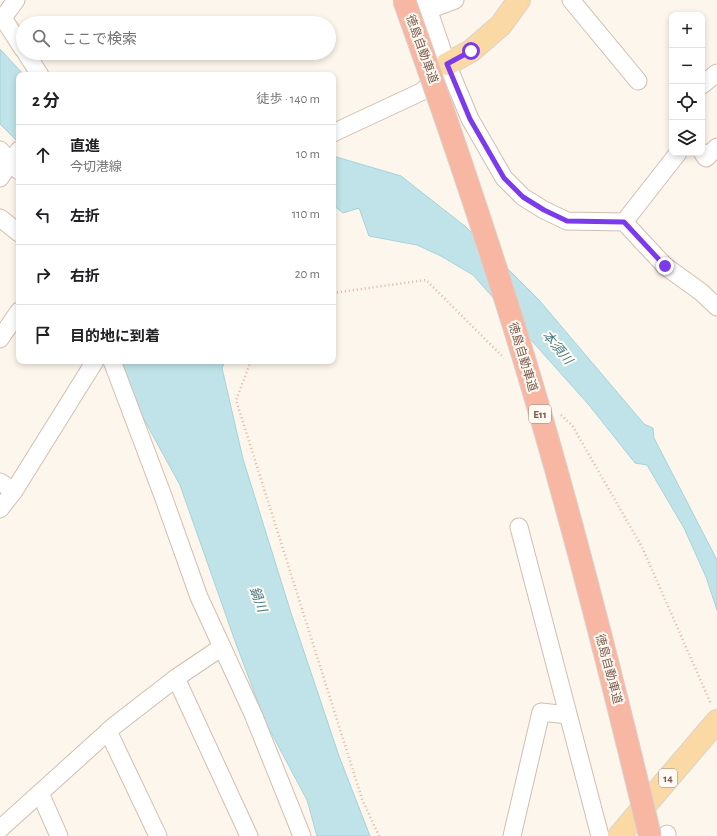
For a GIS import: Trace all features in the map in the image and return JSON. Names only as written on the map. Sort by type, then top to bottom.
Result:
[{"type":"highway","name":"徳島自動車道","points":[[404,0],[447,118],[525,363],[570,519],[617,697],[661,835]]},
{"type":"main road","points":[[447,64],[471,51],[502,25],[518,0]]},
{"type":"main road","name":"14","points":[[619,836],[717,721]]},
{"type":"street","points":[[16,0],[3,18],[16,38]]},
{"type":"street","points":[[455,0],[426,5],[447,64],[470,119],[504,178],[523,197],[544,210],[567,221],[624,222],[665,266],[701,292],[717,306]]},
{"type":"street","points":[[571,0],[638,81]]},
{"type":"street","points":[[30,60],[38,72]]},
{"type":"street","points":[[336,132],[423,91],[447,64]]},
{"type":"street","points":[[703,84],[717,72]]},
{"type":"street","points":[[705,156],[706,158],[717,147]]},
{"type":"street","points":[[624,222],[676,156]]},
{"type":"street","points":[[0,178],[13,157]]},
{"type":"street","points":[[0,218],[16,231]]},
{"type":"street","points":[[0,339],[16,315]]},
{"type":"street","points":[[0,509],[7,486],[93,364]]},
{"type":"street","points":[[113,364],[199,597],[253,714],[302,836]]},
{"type":"street","points":[[519,527],[600,836]]},
{"type":"street","points":[[0,829],[108,731],[176,678],[222,647]]},
{"type":"street","points":[[176,678],[249,836]]},
{"type":"street","points":[[512,836],[541,712],[568,715]]},
{"type":"street","points":[[108,731],[158,836]]},
{"type":"street","points":[[40,794],[59,836]]},
{"type":"path","points":[[251,364],[236,400],[362,799],[379,836]]},
{"type":"water","points":[[0,49],[21,72],[16,72],[16,140],[0,124]]},
{"type":"water","name":"本須川","points":[[336,157],[401,176],[466,227],[539,300],[644,424],[653,428],[654,438],[717,560],[717,610],[706,577],[684,528],[647,465],[635,463],[589,405],[473,275],[441,256],[417,245],[369,236],[359,208],[343,213],[336,207]]},
{"type":"water","name":"鍋川","points":[[122,364],[224,364],[222,368],[243,459],[291,613],[339,756],[370,836],[317,836],[307,800],[265,721],[180,485],[140,412]]},
{"type":"route","points":[[471,51],[447,64],[470,119],[504,178],[523,197],[544,210],[567,221],[624,222],[665,266]]}]
